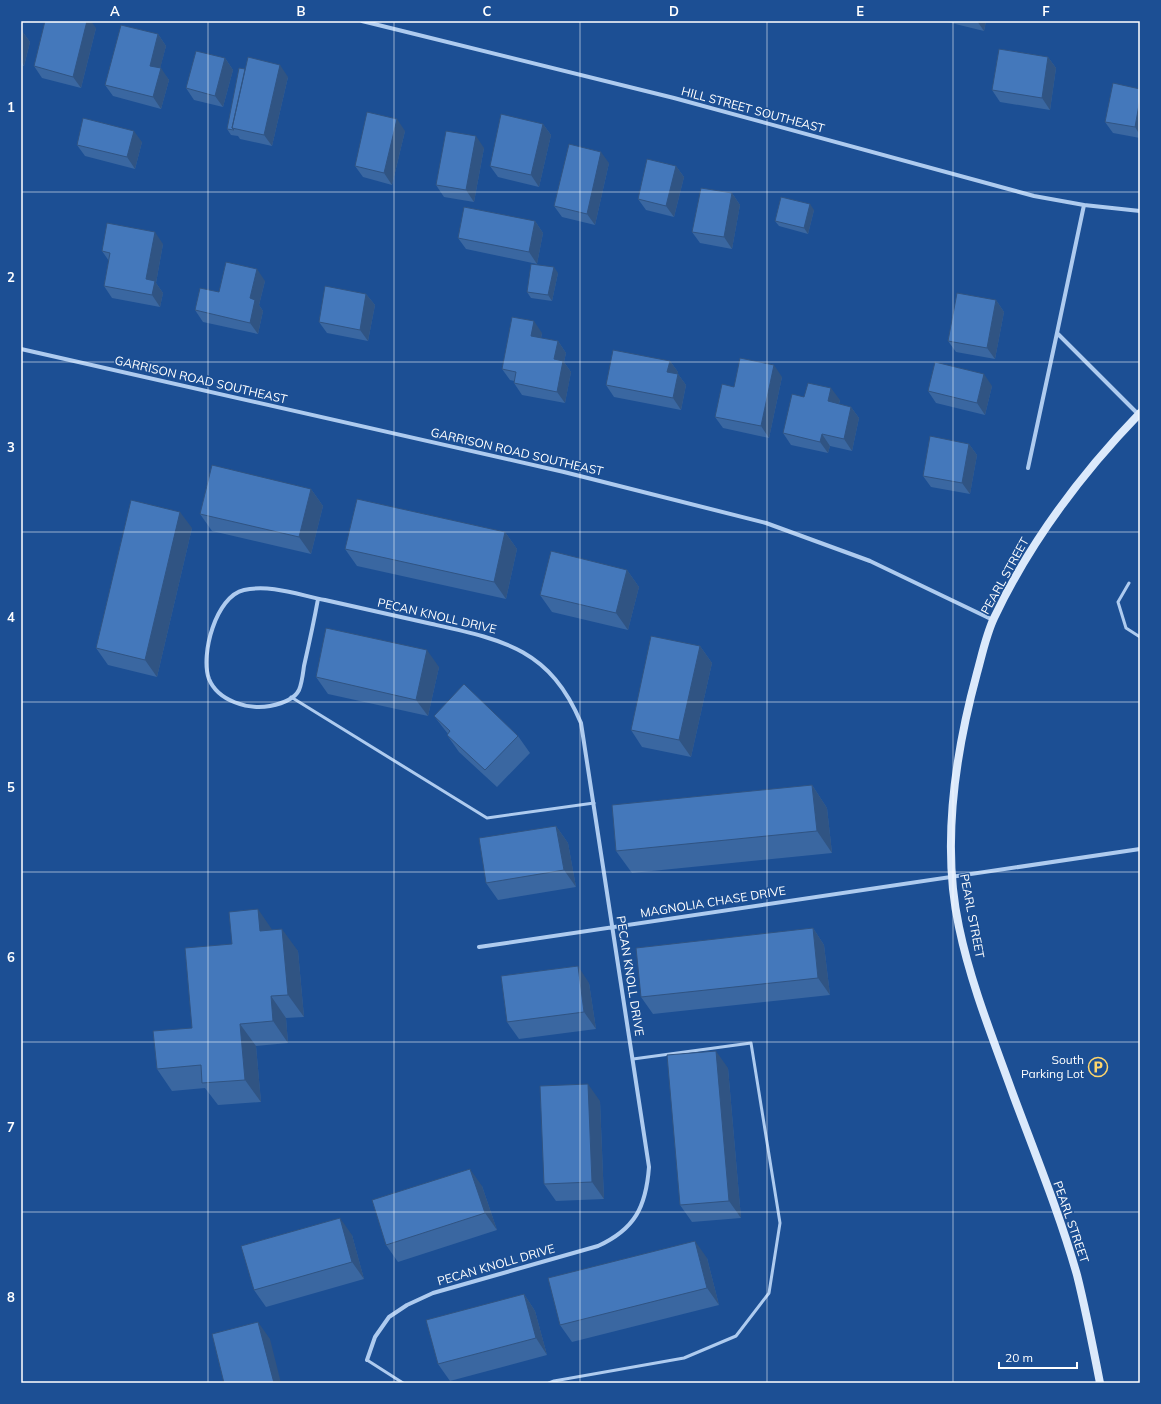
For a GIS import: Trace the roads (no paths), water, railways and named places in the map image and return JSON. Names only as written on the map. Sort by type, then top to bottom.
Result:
[{"type":"street","name":"HILL STREET SOUTHEAST","points":[[362,21],[674,98],[1034,196],[1084,205],[1140,211]]},
{"type":"street","points":[[1028,468],[1084,205]]},
{"type":"street","points":[[1057,333],[1139,414]]},
{"type":"street","name":"GARRISON ROAD SOUTHEAST","points":[[21,349],[556,471],[766,523],[870,561],[993,620]]},
{"type":"street","name":"PEARL STREET","points":[[1100,1383],[1076,1275],[1056,1210],[972,978],[959,929],[951,876],[951,834],[958,766],[972,690],[993,620],[1026,560],[1054,516],[1082,479],[1139,414]]},
{"type":"street","name":"PECAN KNOLL DRIVE","points":[[291,697],[284,703],[258,708],[238,704],[219,693],[209,679],[206,660],[214,621],[225,602],[241,590],[261,587],[488,636],[517,648],[539,663],[557,680],[571,700],[581,724],[649,1167],[647,1190],[629,1227],[615,1238],[598,1246],[433,1293],[407,1305],[389,1317],[376,1336],[367,1360]]},
{"type":"street","points":[[291,697],[299,691],[318,599]]},
{"type":"street","name":"MAGNOLIA CHASE DRIVE","points":[[479,947],[1140,849]]},
{"type":"lane","points":[[1129,583],[1118,602],[1126,628],[1140,637]]},
{"type":"lane","points":[[291,697],[487,818],[594,803]]},
{"type":"lane","points":[[549,1383],[684,1358],[736,1336],[769,1293],[780,1223],[751,1043],[633,1059]]},
{"type":"lane","points":[[367,1360],[403,1383]]},
{"type":"place","name":"South Parking Lot","points":[[1098,1067]]}]
